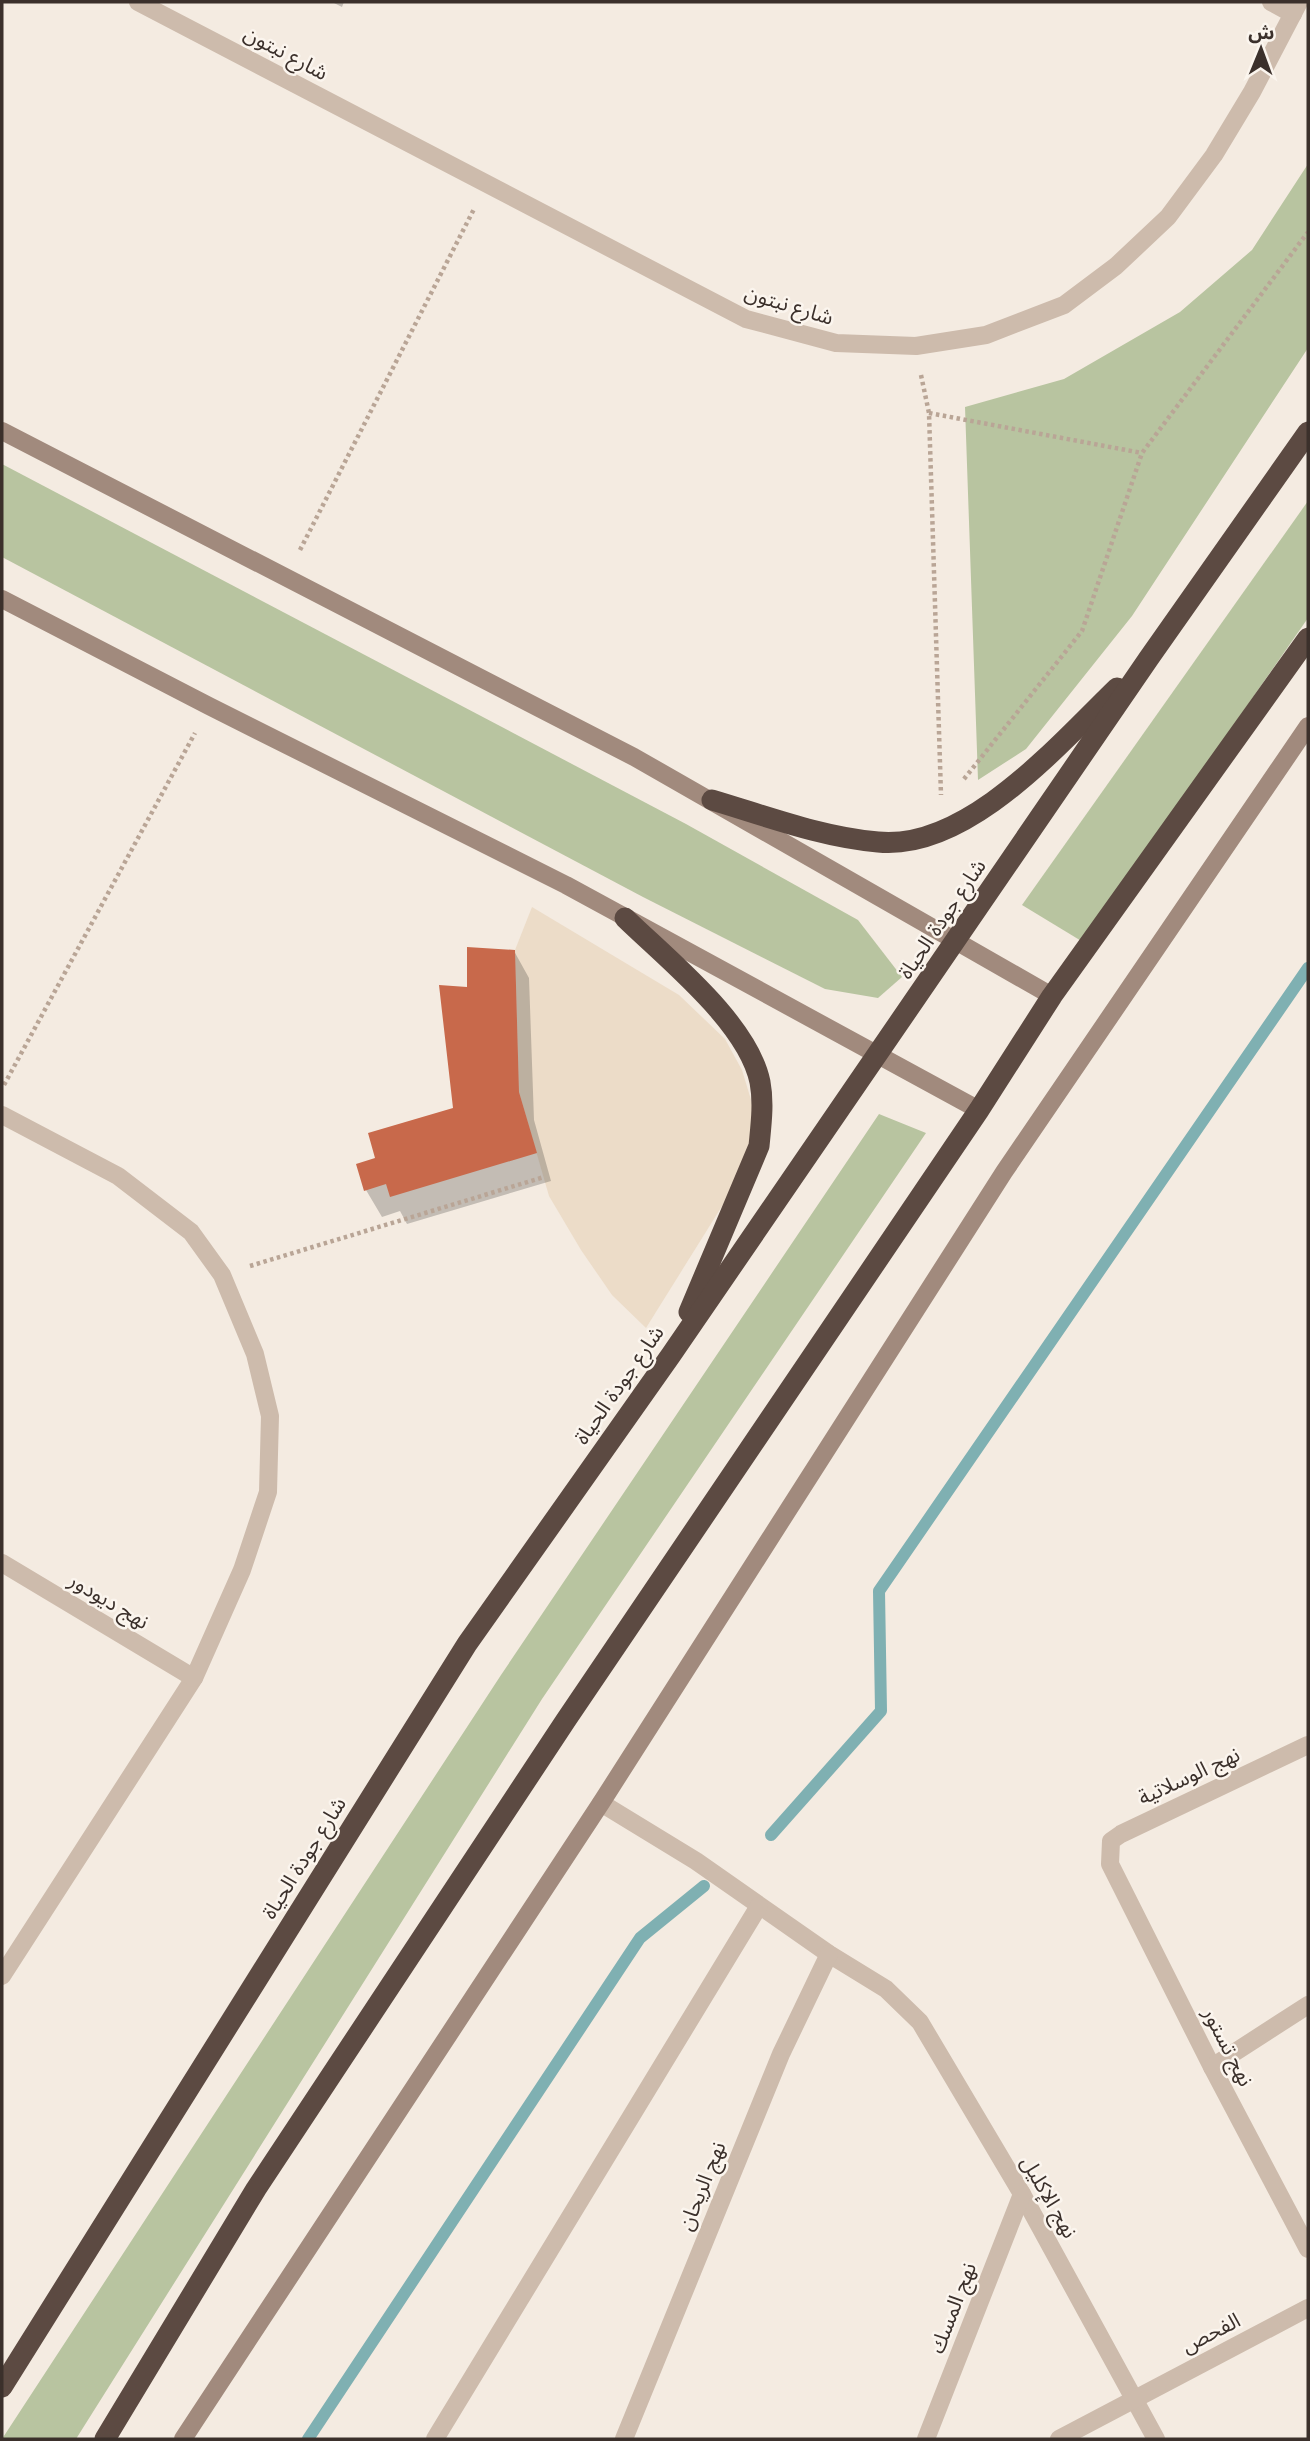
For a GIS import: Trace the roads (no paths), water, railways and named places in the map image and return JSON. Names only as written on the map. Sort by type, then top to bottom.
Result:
[{"type":"highway","name":"شارع جودة الحياة","points":[[2,2387],[467,1644],[671,1355],[1149,658],[1308,432]]},
{"type":"highway","points":[[105,2439],[264,2178],[566,1720],[979,1110],[1052,996],[1308,638]]},
{"type":"highway","points":[[712,800],[828,834],[880,843],[928,837],[982,810],[1026,777],[1149,658]]},
{"type":"highway","points":[[625,918],[719,1010],[748,1050],[760,1081],[762,1118],[759,1146],[671,1355]]},
{"type":"main road","points":[[2,431],[634,757],[1052,996]]},
{"type":"main road","points":[[2,599],[566,885],[979,1110]]},
{"type":"main road","points":[[183,2439],[601,1803],[1004,1172],[1308,726]]},
{"type":"street","name":"شارع نبتون","points":[[138,2],[746,319],[836,343],[916,346],[986,335],[1064,305],[1116,266],[1168,217],[1214,155],[1252,92],[1296,8]]},
{"type":"street","points":[[1271,2],[1296,8]]},
{"type":"street","points":[[2,1115],[118,1176],[191,1232],[222,1275],[256,1354],[270,1416],[268,1492],[242,1570],[194,1678],[8,1951],[2,1976]]},
{"type":"street","name":"نهج ديودور","points":[[2,1563],[194,1678]]},
{"type":"street","name":"نهج الوسلاتية","points":[[1110,1864],[1111,1841],[1121,1834],[1308,1745]]},
{"type":"street","name":"نهج الإكليل","points":[[601,1803],[696,1861],[829,1954],[886,1989],[920,2022],[1022,2194],[1156,2439]]},
{"type":"street","name":"نهج تستور","points":[[1110,1864],[1212,2067],[1308,2249]]},
{"type":"street","points":[[435,2439],[760,1906]]},
{"type":"street","name":"نهج الريحان","points":[[624,2439],[781,2054],[829,1954]]},
{"type":"street","points":[[1212,2067],[1308,2005]]},
{"type":"street","name":"نهج المسك","points":[[926,2439],[1022,2194]]},
{"type":"street","name":"الفحص","points":[[1059,2439],[1308,2308]]},
{"type":"waterway","points":[[771,1835],[881,1711],[879,1591],[1308,968]]},
{"type":"waterway","points":[[308,2439],[640,1938],[704,1886]]}]
